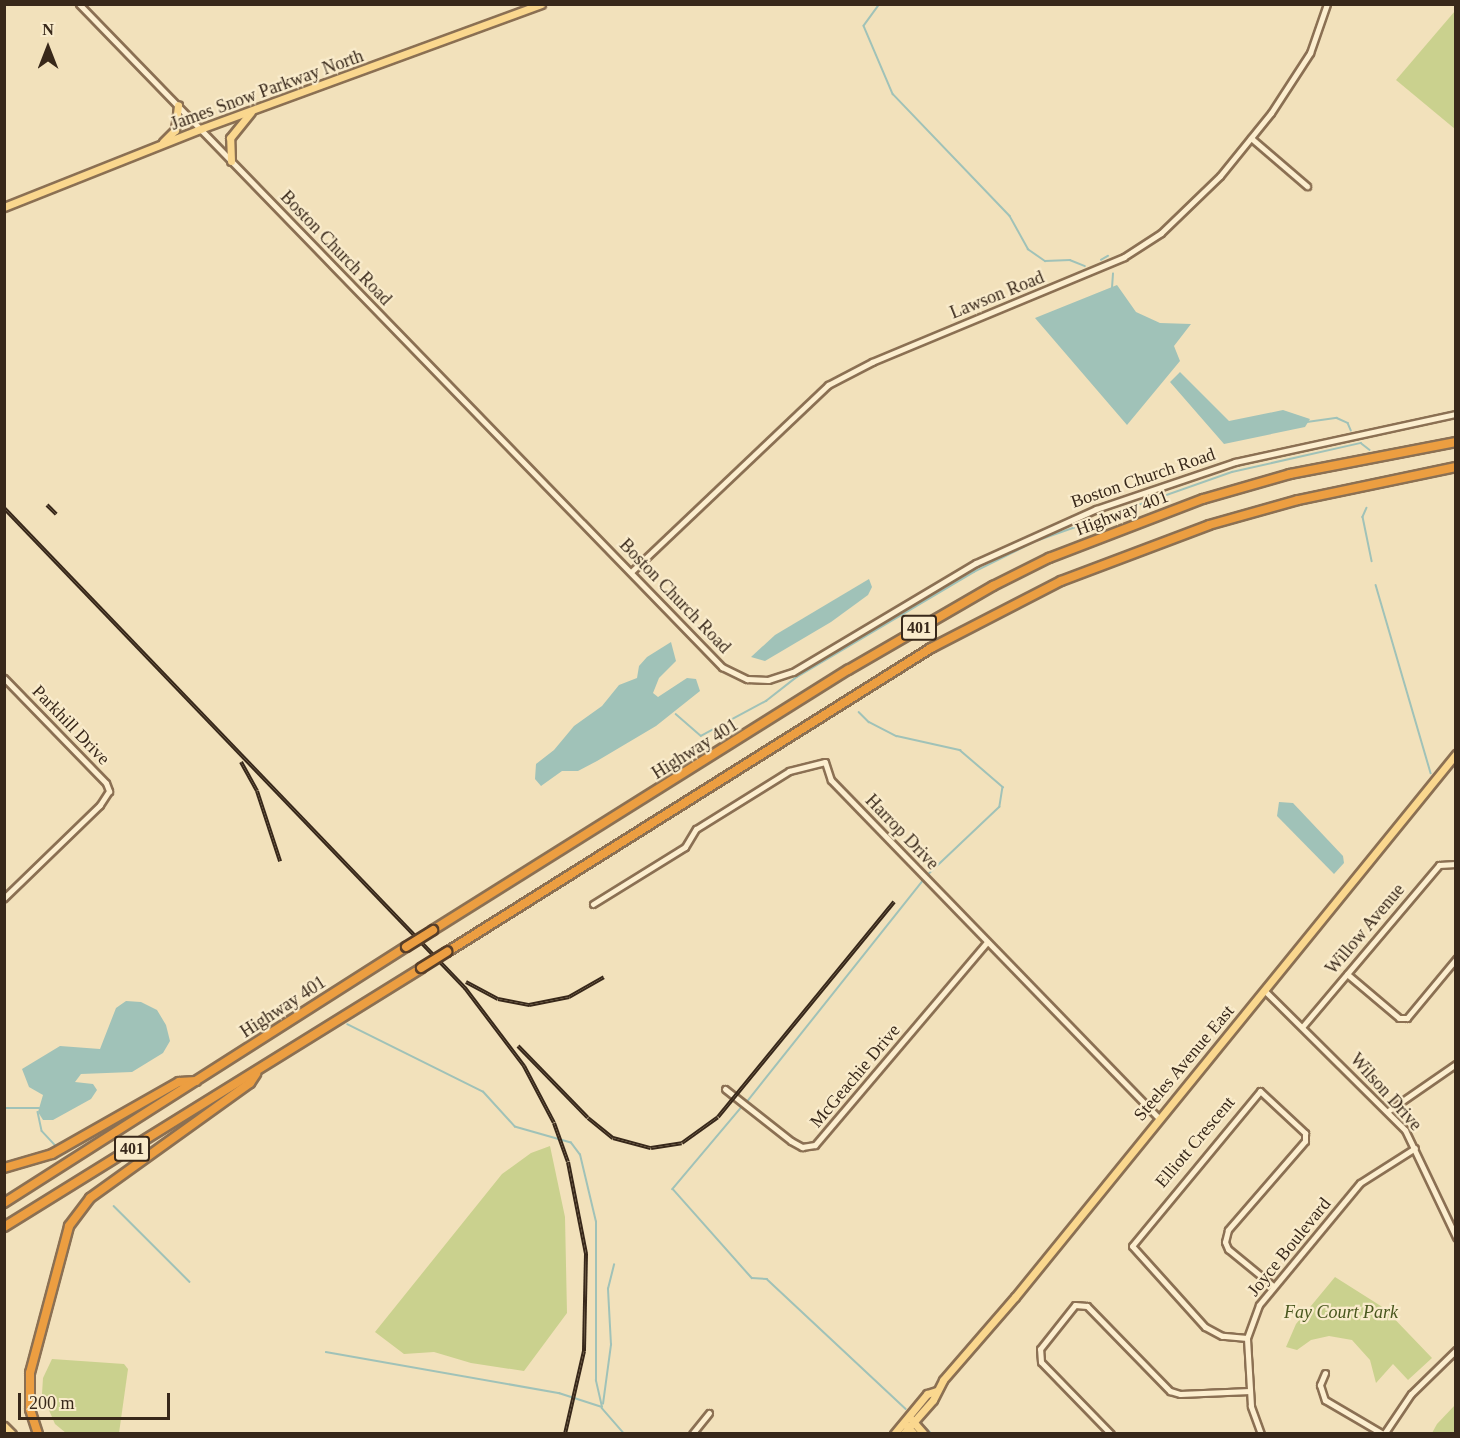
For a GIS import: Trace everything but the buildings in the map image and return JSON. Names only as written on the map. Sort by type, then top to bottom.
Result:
[{"type":"highway","name":"Highway 401","points":[[4,1203],[433,930],[848,670],[953,608],[1049,558],[1203,499],[1290,474],[1455,442]]},
{"type":"highway","name":"401","points":[[4,1227],[259,1071],[931,648],[1061,581],[1209,525],[1298,500],[1455,467]]},
{"type":"highway","points":[[38,1434],[30,1409],[30,1373],[69,1226],[90,1198],[250,1083],[259,1071]]},
{"type":"highway","points":[[4,1168],[52,1154],[179,1082],[198,1080]]},
{"type":"main road","name":"James Snow Parkway North","points":[[4,207],[200,129],[541,4]]},
{"type":"main road","points":[[158,146],[175,130],[178,105]]},
{"type":"main road","points":[[231,161],[230,138],[253,110]]},
{"type":"main road","name":"Steeles Avenue East","points":[[894,1434],[933,1400],[936,1391],[1455,754]]},
{"type":"main road","points":[[907,1424],[914,1434]]},
{"type":"main road","points":[[907,1424],[924,1434]]},
{"type":"main road","points":[[4,1426],[12,1434]]},
{"type":"street","name":"Boston Church Road","points":[[79,4],[722,667],[747,679],[768,680],[794,672],[976,563],[1096,509],[1235,462],[1455,414]]},
{"type":"street","name":"Lawson Road","points":[[631,572],[828,385],[872,362],[1124,257],[1189,209],[1251,138],[1310,53],[1327,4]]},
{"type":"street","points":[[1251,138],[1306,186]]},
{"type":"street","name":"Parkhill Drive","points":[[4,678],[106,783],[109,791],[100,805],[4,898]]},
{"type":"street","name":"Harrop Drive","points":[[593,904],[685,847],[696,830],[789,771],[825,762],[831,780],[1158,1117]]},
{"type":"street","name":"Willow Avenue","points":[[1302,1026],[1439,865],[1455,864]]},
{"type":"street","name":"McGeachie Drive","points":[[725,1089],[791,1141],[802,1147],[815,1145],[987,942]]},
{"type":"street","points":[[1347,974],[1399,1018],[1407,1018],[1455,959]]},
{"type":"street","name":"Wilson Drive","points":[[1264,990],[1388,1111],[1415,1148],[1455,1237]]},
{"type":"street","points":[[1388,1111],[1455,1064]]},
{"type":"street","name":"Elliott Crescent","points":[[1247,1338],[1222,1335],[1205,1327],[1132,1246],[1260,1091],[1306,1136],[1228,1230],[1225,1242],[1228,1249],[1272,1286]]},
{"type":"street","name":"Joyce Boulevard","points":[[1261,1434],[1250,1390],[1247,1338],[1259,1305],[1272,1286],[1360,1183],[1415,1148]]},
{"type":"street","points":[[1111,1434],[1041,1362],[1040,1349],[1075,1305],[1087,1306],[1170,1391],[1180,1394],[1250,1390]]},
{"type":"street","points":[[1325,1373],[1320,1385],[1324,1400],[1384,1434],[1411,1394],[1455,1350]]},
{"type":"street","points":[[692,1434],[709,1413]]},
{"type":"green space","points":[[1455,11],[1455,129],[1396,80]]},
{"type":"green space","points":[[550,1146],[565,1217],[567,1313],[524,1371],[471,1363],[434,1352],[404,1354],[375,1332],[502,1174],[531,1153]]},
{"type":"green space","name":"Fay Court Park","points":[[1335,1277],[1384,1308],[1432,1358],[1408,1380],[1393,1364],[1376,1383],[1370,1360],[1352,1340],[1329,1336],[1311,1340],[1297,1350],[1286,1347],[1296,1324]]},
{"type":"green space","points":[[52,1359],[124,1364],[128,1369],[119,1433],[66,1433],[55,1424],[42,1394],[43,1378]]},
{"type":"green space","points":[[1455,1405],[1455,1433],[1432,1433],[1437,1424]]},
{"type":"water","points":[[1117,285],[1136,312],[1160,323],[1191,324],[1174,346],[1180,361],[1127,425],[1035,318]]},
{"type":"water","points":[[1180,372],[1229,421],[1283,410],[1310,419],[1305,427],[1224,444],[1170,382]]},
{"type":"water","points":[[869,579],[872,587],[868,595],[831,622],[765,661],[751,657],[775,635]]},
{"type":"water","points":[[671,642],[676,661],[659,678],[653,693],[658,697],[687,678],[696,679],[700,691],[656,726],[578,771],[562,771],[541,786],[535,779],[536,764],[554,750],[574,726],[602,706],[619,685],[637,678],[639,666],[647,657]]},
{"type":"water","points":[[1279,802],[1293,803],[1343,856],[1344,863],[1334,874],[1277,816]]},
{"type":"water","points":[[126,1001],[141,1002],[157,1010],[166,1025],[170,1041],[163,1053],[132,1072],[81,1074],[75,1082],[93,1084],[97,1090],[91,1099],[53,1120],[43,1120],[38,1112],[43,1095],[29,1087],[22,1069],[60,1046],[100,1049],[116,1008]]},
{"type":"waterway","points":[[880,4],[864,26],[893,94],[1010,216],[1028,249],[1045,261],[1070,260],[1085,266]]},
{"type":"waterway","points":[[1101,260],[1108,256]]},
{"type":"waterway","points":[[1112,288],[1113,274]]},
{"type":"waterway","points":[[1307,422],[1337,418],[1348,423],[1351,430]]},
{"type":"waterway","points":[[676,714],[701,736],[766,701],[797,677],[974,572],[1036,541],[1232,472],[1361,443],[1370,450]]},
{"type":"waterway","points":[[1367,508],[1363,517],[1372,561]]},
{"type":"waterway","points":[[1376,585],[1431,773]]},
{"type":"waterway","points":[[859,712],[869,722],[897,736],[960,750],[1003,787],[1000,807],[928,875]]},
{"type":"waterway","points":[[746,1103],[924,879]]},
{"type":"waterway","points":[[326,1352],[559,1393],[602,1407],[596,1381],[596,1222],[580,1155],[571,1143],[515,1127],[483,1092],[348,1025]]},
{"type":"waterway","points":[[743,1106],[673,1189],[752,1278],[767,1279],[906,1409]]},
{"type":"waterway","points":[[4,1108],[39,1108]]},
{"type":"waterway","points":[[38,1112],[42,1131],[55,1145]]},
{"type":"waterway","points":[[114,1206],[190,1282]]},
{"type":"waterway","points":[[603,1404],[611,1345],[608,1289],[614,1265]]},
{"type":"waterway","points":[[602,1408],[625,1434]]},
{"type":"waterway","points":[[920,1422],[932,1434]]},
{"type":"railway","points":[[47,505],[56,514]]},
{"type":"railway","points":[[4,508],[465,988],[524,1066],[554,1123],[568,1162],[586,1254],[584,1351],[565,1434]]},
{"type":"railway","points":[[241,762],[257,791],[280,861]]},
{"type":"railway","points":[[518,1046],[588,1118],[613,1138],[651,1148],[682,1143],[718,1117],[894,902]]},
{"type":"railway","points":[[466,982],[498,999],[529,1005],[569,997],[604,977]]}]
